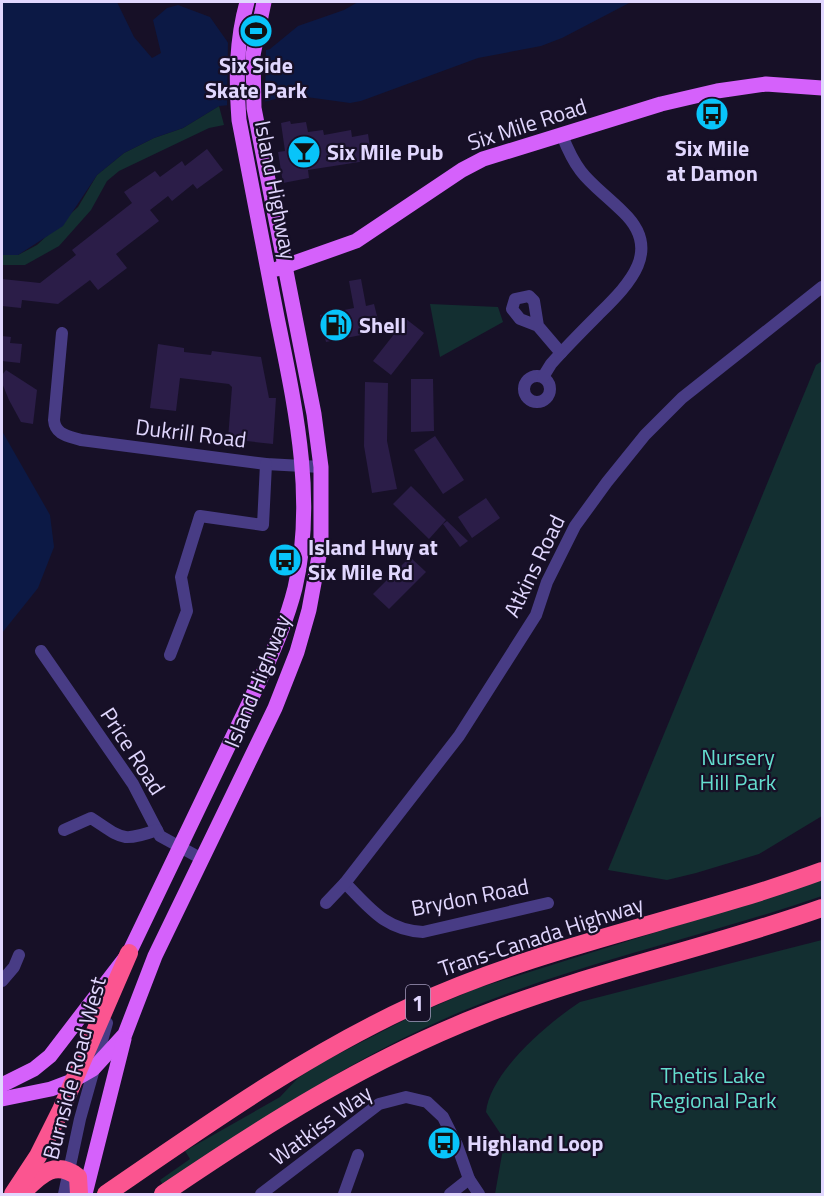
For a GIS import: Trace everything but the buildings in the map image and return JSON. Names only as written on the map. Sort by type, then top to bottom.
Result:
[{"type":"highway","name":"Trans-Canada Highway","points":[[106,1194],[298,1067],[415,1004],[524,963],[822,870]]},
{"type":"highway","name":"1","points":[[166,1193],[260,1131],[352,1077],[456,1026],[529,998],[822,908]]},
{"type":"highway","points":[[13,1194],[38,1156],[129,953]]},
{"type":"highway","points":[[20,1194],[41,1173],[57,1167],[69,1170],[78,1177],[79,1194]]},
{"type":"main road","name":"Island Highway","points":[[2,1085],[34,1069],[50,1056],[129,953],[178,847],[228,749],[280,635],[295,588],[303,535],[302,466],[294,405],[242,136],[237,71],[246,7]]},
{"type":"main road","name":"Island Highway","points":[[2,1099],[51,1089],[72,1081],[93,1069],[125,1034],[155,956],[275,708],[297,652],[309,610],[321,545],[321,467],[285,264],[258,132],[253,82],[262,9]]},
{"type":"main road","name":"Six Mile Road","points":[[269,272],[285,264],[356,241],[462,170],[483,159],[661,104],[717,91],[766,84],[822,88]]},
{"type":"main road","name":"Burnside Road West","points":[[86,1194],[125,1034]]},
{"type":"street","points":[[543,377],[550,364],[633,276],[639,265],[641,243],[633,222],[581,174],[572,162],[562,135]]},
{"type":"street","name":"Atkins Road","points":[[326,903],[345,883],[459,736],[536,615],[547,582],[575,526],[607,482],[645,435],[682,398],[822,287]]},
{"type":"street","points":[[538,326],[561,353]]},
{"type":"street","name":"Dukrill Road","points":[[62,333],[54,420],[57,430],[81,440],[266,464],[321,467]]},
{"type":"street","points":[[170,655],[187,610],[181,577],[200,516],[263,525],[266,464]]},
{"type":"street","name":"Price Road","points":[[41,651],[133,784],[160,836],[202,859]]},
{"type":"street","points":[[64,830],[91,818],[122,838],[133,838],[157,830]]},
{"type":"street","name":"Brydon Road","points":[[345,883],[377,915],[402,931],[423,932],[548,903]]},
{"type":"street","name":"Burnside Road West","points":[[64,1194],[93,1069],[129,953]]},
{"type":"street","points":[[2,981],[14,967],[19,955]]},
{"type":"street","name":"Watkiss Way","points":[[261,1194],[379,1104],[406,1097],[427,1102],[443,1117],[457,1145],[469,1179],[479,1194]]},
{"type":"street","points":[[344,1194],[358,1155]]},
{"type":"street","points":[[450,1194],[469,1179]]},
{"type":"green space","points":[[219,106],[224,125],[209,128],[119,171],[107,181],[91,210],[59,246],[25,265],[2,265],[2,255],[18,255],[37,245],[78,207],[97,175],[124,153],[154,138],[183,128]]},
{"type":"green space","points":[[430,304],[498,307],[503,322],[440,357]]},
{"type":"green space","name":"Nursery Hill Park","points":[[822,361],[822,816],[759,854],[696,873],[667,880],[608,870],[816,365]]},
{"type":"green space","points":[[822,880],[822,896],[549,979],[460,1012],[420,1030],[307,1091],[163,1185],[160,1180],[190,1159],[185,1151],[280,1097],[298,1078],[321,1063],[414,1015],[475,989]]},
{"type":"green space","name":"Thetis Lake Regional Park","points":[[822,940],[822,1194],[495,1194],[504,1143],[486,1112],[490,1097],[509,1065],[552,1022],[580,1002]]},
{"type":"water","points":[[2,2],[117,2],[134,37],[152,58],[161,53],[153,20],[167,8],[178,5],[210,17],[229,44],[259,52],[270,49],[298,26],[344,10],[358,2],[631,2],[562,38],[541,46],[478,58],[361,101],[350,103],[292,95],[263,102],[219,106],[183,128],[154,138],[124,153],[97,175],[63,226],[18,255],[2,255]]},
{"type":"water","points":[[2,431],[50,515],[54,547],[38,588],[2,633]]},
{"type":"pier","points":[[228,39],[259,49],[266,47],[265,105],[227,109]]},
{"type":"place","name":"Six Side Skate Park","points":[[256,31]]},
{"type":"place","name":"Six Mile at Damon","points":[[712,114]]},
{"type":"place","name":"Six Mile Pub","points":[[304,152]]},
{"type":"place","name":"Shell","points":[[336,325]]},
{"type":"place","name":"Island Hwy at Six Mile Rd","points":[[285,560]]},
{"type":"place","name":"Highland Loop","points":[[444,1143]]}]
